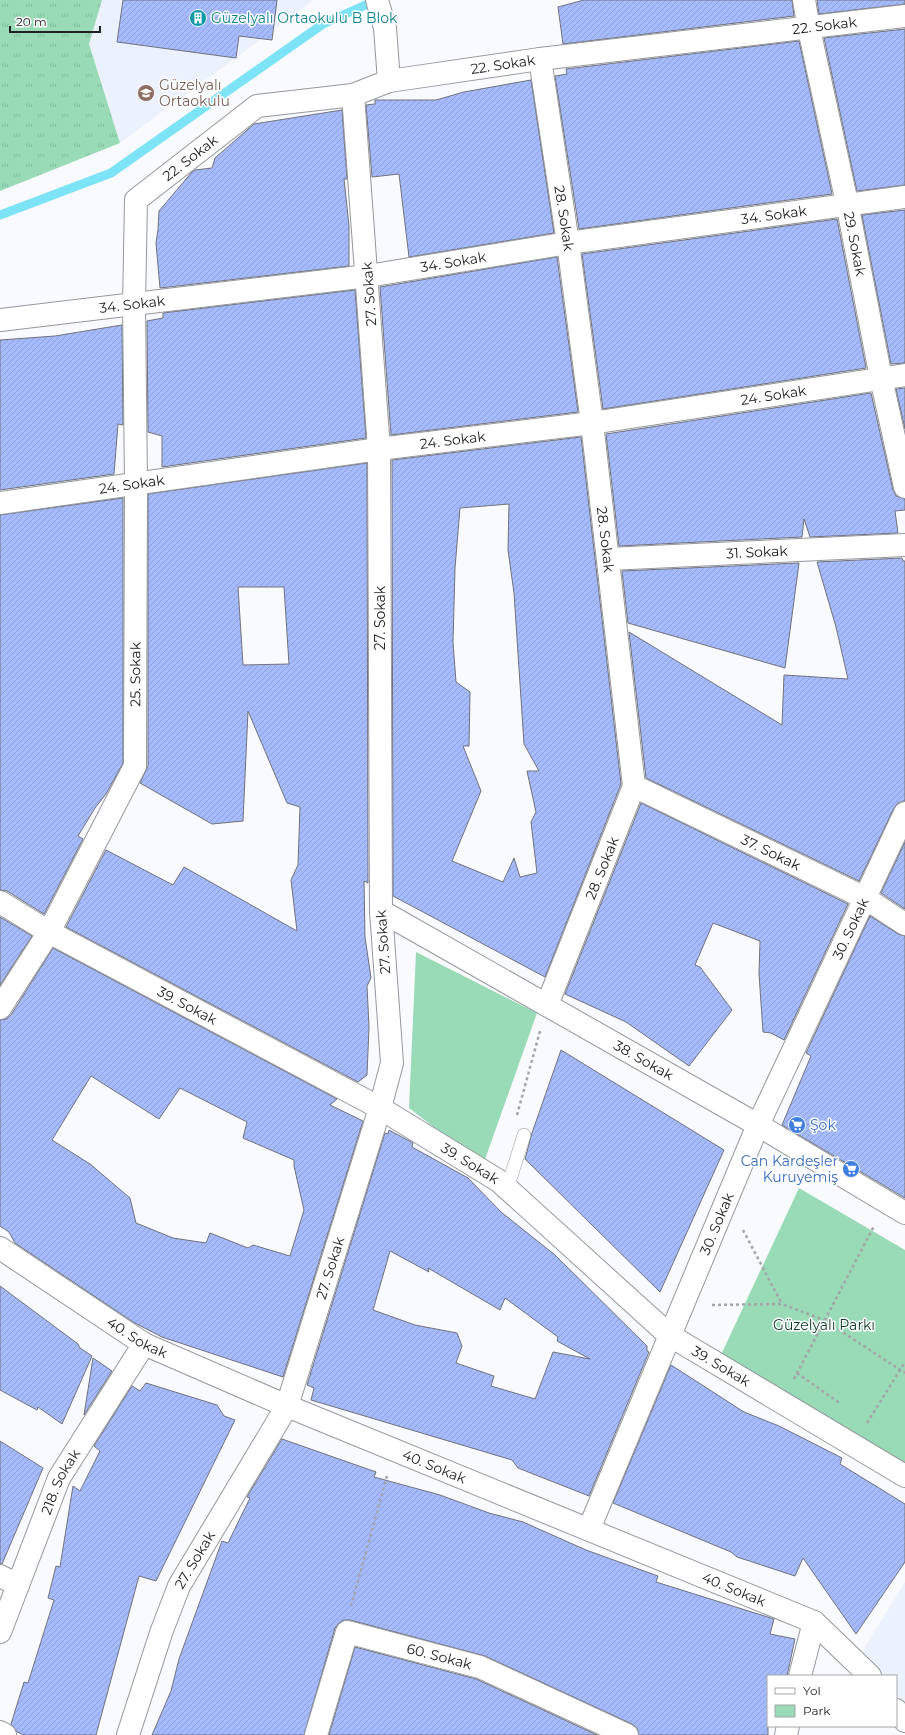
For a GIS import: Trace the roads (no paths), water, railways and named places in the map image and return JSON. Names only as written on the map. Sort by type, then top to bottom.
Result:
[{"type":"street","points":[[377,0],[385,28],[389,81]]},
{"type":"street","name":"29. Sokak","points":[[804,0],[808,29],[847,204],[881,378],[905,487]]},
{"type":"street","name":"22. Sokak","points":[[134,305],[136,200],[257,106],[354,95],[389,81],[540,59],[808,29],[905,16]]},
{"type":"street","name":"28. Sokak","points":[[540,59],[568,243],[592,423],[634,786],[547,1006]]},
{"type":"street","name":"27. Sokak","points":[[128,1735],[161,1633],[179,1586],[287,1406],[380,1108],[392,1063],[380,910],[380,450],[354,95]]},
{"type":"street","name":"34. Sokak","points":[[0,320],[368,276],[568,243],[905,197]]},
{"type":"street","name":"25. Sokak","points":[[0,1008],[49,932],[135,766],[136,484],[134,305]]},
{"type":"street","name":"24. Sokak","points":[[0,503],[380,450],[592,423],[905,375]]},
{"type":"street","name":"31. Sokak","points":[[608,558],[905,545]]},
{"type":"street","name":"37. Sokak","points":[[634,786],[865,898],[905,924]]},
{"type":"street","name":"30. Sokak","points":[[589,1529],[758,1125],[905,813]]},
{"type":"street","name":"39. Sokak","points":[[0,902],[49,932],[380,1108],[499,1181],[669,1335],[905,1476]]},
{"type":"street","name":"38. Sokak","points":[[380,910],[758,1125],[896,1207]]},
{"type":"street","name":"40. Sokak","points":[[0,1248],[144,1344],[287,1406],[814,1622],[869,1675]]},
{"type":"street","name":"218. Sokak","points":[[0,1632],[9,1581],[59,1478],[144,1344]]},
{"type":"street","points":[[800,1675],[814,1622]]},
{"type":"street","name":"60. Sokak","points":[[316,1735],[347,1632],[480,1668],[627,1735]]},
{"type":"street","points":[[897,1711],[905,1721]]},
{"type":"street","points":[[0,1732],[5,1735]]},
{"type":"lane","points":[[507,1189],[524,1135]]},
{"type":"waterway","points":[[0,215],[111,173],[323,24],[377,0]]},
{"type":"place","name":"Güzelyalı Ortaokulu B Blok","points":[[198,18]]},
{"type":"place","name":"Güzelyalı Ortaokulu","points":[[146,93]]},
{"type":"place","name":"Şok","points":[[797,1125]]},
{"type":"place","name":"Can Kardeşler Kuruyemiş","points":[[851,1169]]},
{"type":"park label","name":"Güzelyalı Parkı","points":[[824,1325]]}]
